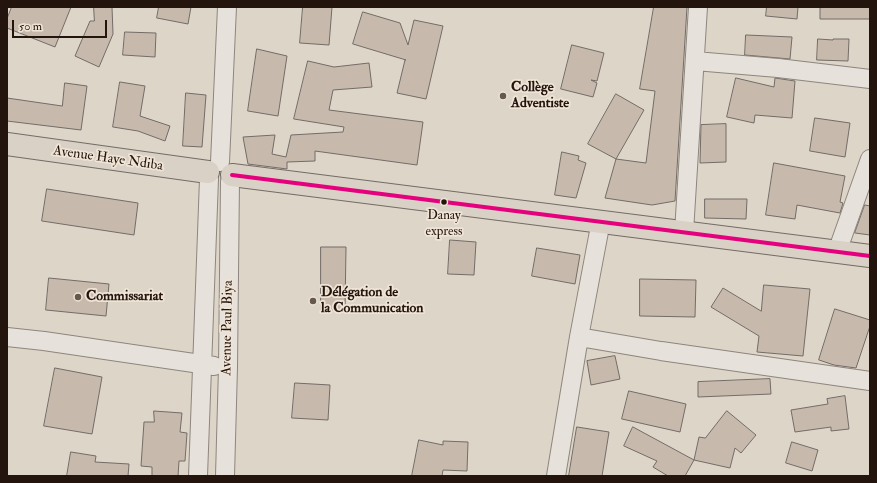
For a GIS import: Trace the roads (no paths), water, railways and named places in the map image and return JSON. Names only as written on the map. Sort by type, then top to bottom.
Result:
[{"type":"highway","name":"Avenue Haye Ndiba","points":[[7,144],[220,174],[870,256]]},
{"type":"street","points":[[198,476],[203,364],[220,174],[228,7]]},
{"type":"street","points":[[684,232],[698,7]]},
{"type":"street","points":[[695,61],[778,68],[870,79]]},
{"type":"street","points":[[837,252],[870,159]]},
{"type":"street","name":"Avenue Paul Biya","points":[[220,174],[228,367],[225,476]]},
{"type":"street","points":[[556,476],[579,337],[601,221]]},
{"type":"street","points":[[7,337],[228,367]]},
{"type":"street","points":[[579,337],[660,351],[870,381]]},
{"type":"place","name":"Collège Adventiste","points":[[503,96]]},
{"type":"place","name":"Danay express","points":[[444,202]]},
{"type":"place","name":"Commissariat","points":[[78,297]]},
{"type":"place","name":"Délégation de la Communication","points":[[313,301]]}]
